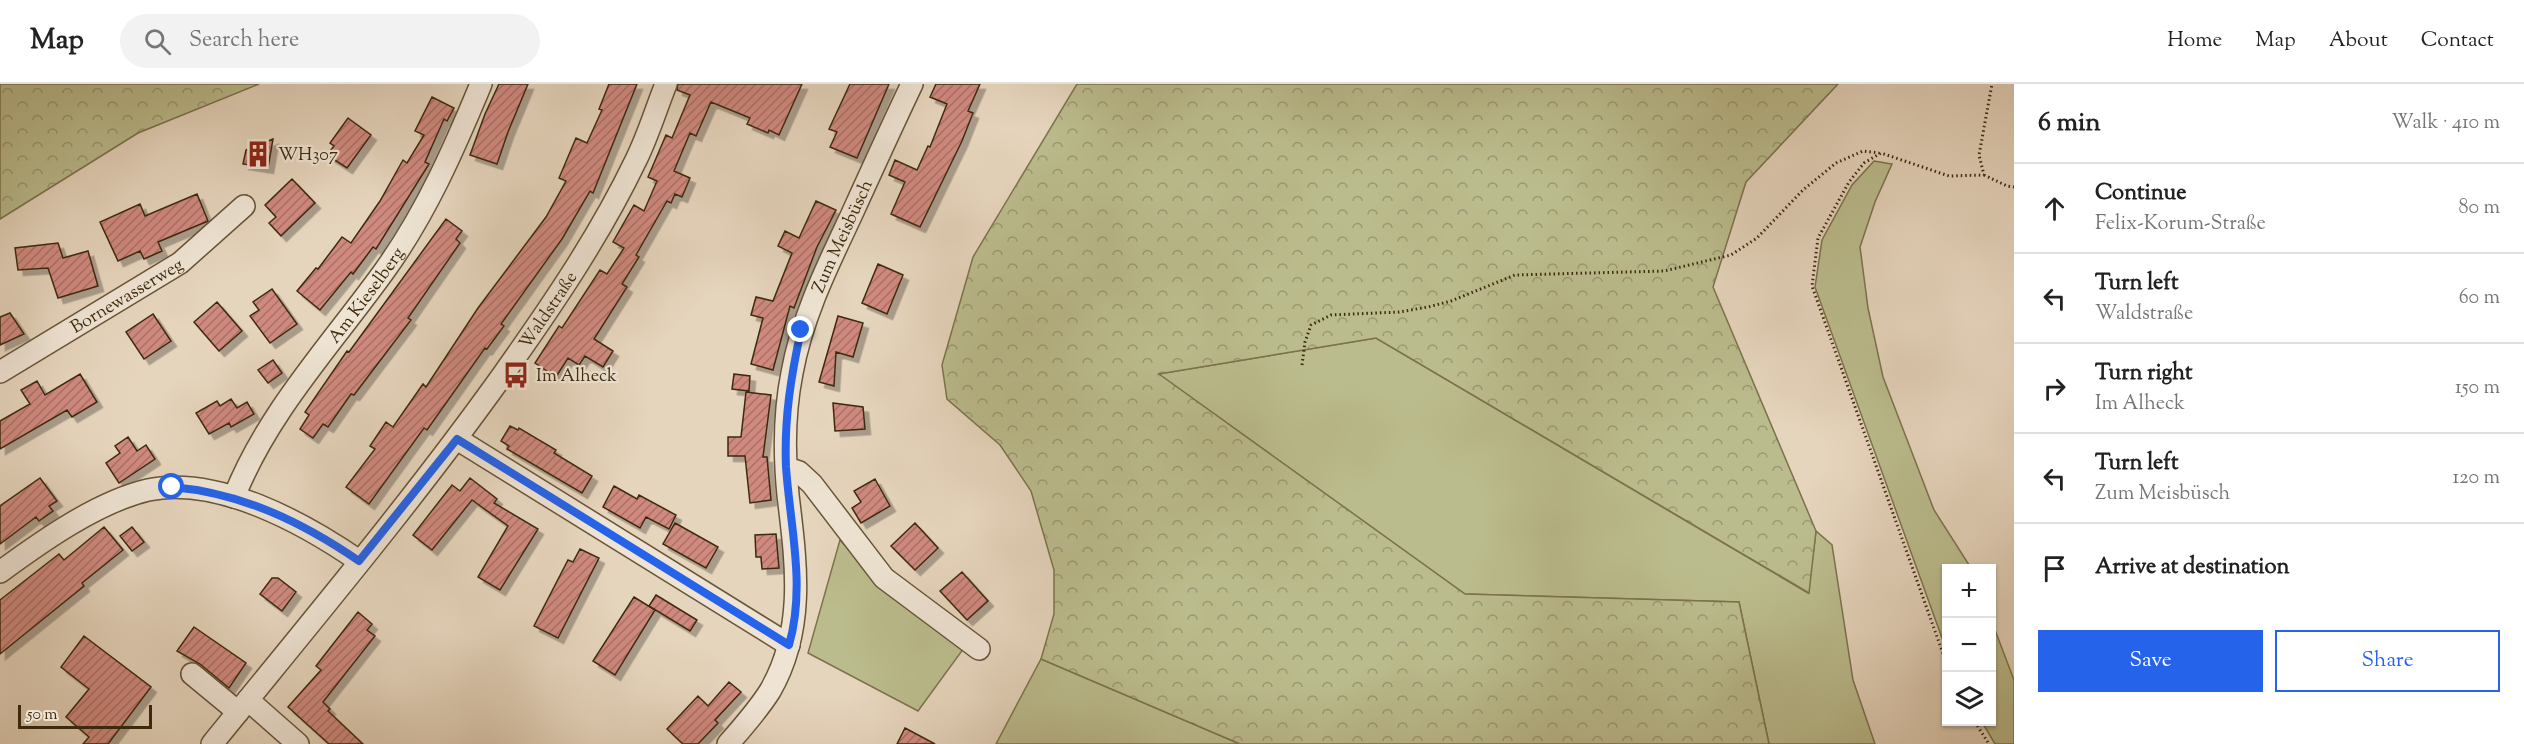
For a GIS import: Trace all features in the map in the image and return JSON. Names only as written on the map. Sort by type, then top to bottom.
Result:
[{"type":"street","name":"Am Kieselberg","points":[[234,497],[244,471],[281,407],[385,270],[416,225],[440,179],[481,84]]},
{"type":"street","name":"Waldstraße","points":[[212,744],[457,439],[571,277],[638,158],[666,84]]},
{"type":"street","name":"Zum Meisbüsch","points":[[728,744],[757,710],[771,689],[789,645],[796,610],[797,574],[786,468],[785,435],[788,396],[801,330],[822,279],[912,84]]},
{"type":"street","name":"Bornewasserweg","points":[[0,372],[180,263],[244,206]]},
{"type":"street","points":[[457,439],[789,645]]},
{"type":"street","points":[[786,468],[799,472],[812,484],[884,578],[979,649]]},
{"type":"street","points":[[0,572],[72,524],[107,506],[146,490],[172,487],[201,489],[234,497],[284,517],[337,546],[359,561]]},
{"type":"street","points":[[192,674],[298,744]]},
{"type":"path","points":[[1984,175],[1979,155],[1992,84]]},
{"type":"path","points":[[1302,365],[1305,342],[1311,325],[1331,315],[1399,312],[1428,307],[1451,301],[1515,274],[1664,271],[1731,255],[1757,238],[1803,190],[1836,163],[1863,151],[1881,153],[1949,176],[1984,175],[2014,187]]},
{"type":"path","points":[[1881,153],[1864,163],[1849,182],[1818,238],[1812,286],[1854,409],[1942,648]]},
{"type":"path","points":[[1978,726],[1989,744]]},
{"type":"green space","points":[[0,84],[259,84],[138,133],[0,219]]},
{"type":"green space","points":[[1077,84],[1838,84],[1746,182],[1713,287],[1816,531],[1809,593],[1376,338],[1159,374],[1465,594],[1739,602],[1769,744],[1240,744],[1041,659],[1054,614],[1054,570],[1031,491],[1000,445],[947,399],[942,365],[973,257]]},
{"type":"green space","points":[[1874,161],[1892,164],[1875,202],[1860,247],[1868,308],[1883,377],[1934,510],[1968,564],[1942,564],[1942,638],[1815,287],[1822,240],[1852,185]]},
{"type":"green space","points":[[1376,338],[1808,593],[1816,531],[1832,545],[1853,680],[1875,744],[1769,744],[1739,602],[1465,594],[1158,374]]},
{"type":"green space","points":[[840,540],[882,585],[964,648],[918,711],[808,653]]},
{"type":"green space","points":[[1996,633],[2014,680],[2014,744],[1995,744],[1984,726],[1996,726]]},
{"type":"green space","points":[[1041,659],[1240,744],[996,744]]},
{"type":"building","points":[[499,84],[528,84],[497,164],[470,155]]},
{"type":"building","points":[[609,84],[637,84],[593,193],[590,191],[562,239],[501,324],[504,326],[487,349],[485,348],[427,430],[424,428],[369,504],[346,487],[375,449],[370,446],[386,422],[393,427],[423,384],[426,387],[478,308],[546,217],[566,181],[559,178],[576,138],[587,143],[602,110],[599,109]]},
{"type":"building","points":[[678,84],[802,84],[779,135],[747,124],[750,118],[711,102],[696,136],[690,133],[674,171],[690,178],[682,197],[675,194],[671,203],[667,201],[636,255],[639,257],[622,284],[627,287],[594,339],[613,351],[603,367],[585,356],[579,365],[568,358],[556,377],[535,363],[559,326],[562,328],[600,270],[607,274],[624,248],[613,242],[634,205],[644,211],[657,181],[648,177],[666,135],[672,138],[690,95],[677,90]]},
{"type":"building","points":[[850,84],[889,84],[857,158],[830,147],[837,132],[829,129]]},
{"type":"building","points":[[936,84],[980,84],[968,111],[973,113],[962,141],[920,227],[891,214],[905,182],[889,175],[895,160],[917,170],[928,146],[930,147],[947,104],[930,97]]},
{"type":"building","points":[[432,97],[454,108],[447,121],[444,119],[425,162],[429,164],[376,249],[373,247],[353,274],[351,272],[320,310],[297,291],[316,268],[318,269],[342,237],[351,243],[380,201],[403,160],[407,163],[424,135],[415,131]]},
{"type":"building","points":[[348,118],[371,135],[347,168],[327,155],[334,146],[330,143]]},
{"type":"building","name":"WH307","points":[[273,139],[268,168],[243,164],[246,150]]},
{"type":"building","points":[[292,179],[315,203],[281,236],[269,223],[276,217],[265,205]]},
{"type":"building","points":[[197,194],[208,221],[158,242],[162,251],[144,259],[140,251],[118,261],[100,222],[140,204],[145,216]]},
{"type":"building","points":[[816,201],[836,210],[817,247],[794,308],[790,306],[773,370],[751,364],[763,318],[751,315],[756,297],[773,301],[792,253],[778,246],[785,231],[799,238]]},
{"type":"building","points":[[446,219],[462,231],[456,239],[460,243],[408,318],[411,320],[354,395],[351,394],[328,427],[323,424],[313,438],[300,429],[309,415],[305,412],[347,351],[349,352]]},
{"type":"building","points":[[58,243],[63,258],[88,251],[98,286],[58,298],[48,268],[18,270],[15,248]]},
{"type":"building","points":[[878,264],[903,275],[887,314],[862,303]]},
{"type":"building","points":[[272,289],[297,324],[270,343],[250,316],[259,310],[253,302]]},
{"type":"building","points":[[217,302],[242,331],[219,351],[194,322]]},
{"type":"building","points":[[10,313],[24,334],[0,345],[0,317]]},
{"type":"building","points":[[153,314],[171,341],[144,359],[126,332]]},
{"type":"building","points":[[838,316],[863,323],[853,357],[836,352],[834,386],[819,382]]},
{"type":"building","points":[[273,360],[282,373],[268,383],[258,370]]},
{"type":"building","points":[[80,374],[97,402],[72,417],[67,410],[0,449],[0,421],[30,404],[21,390],[37,381],[45,395]]},
{"type":"building","points":[[734,374],[750,376],[749,391],[732,389]]},
{"type":"building","points":[[746,392],[771,395],[763,457],[767,457],[771,500],[750,503],[745,456],[728,456],[728,437],[741,437]]},
{"type":"building","points":[[231,399],[237,408],[247,402],[254,414],[231,427],[229,423],[209,434],[196,413],[217,401],[220,406]]},
{"type":"building","points":[[833,403],[863,407],[865,429],[835,431]]},
{"type":"building","points":[[510,426],[518,430],[519,428],[556,450],[554,453],[592,476],[582,493],[507,449],[509,446],[501,441]]},
{"type":"building","points":[[128,437],[137,451],[146,445],[155,459],[119,483],[106,463],[120,453],[115,446]]},
{"type":"building","points":[[40,478],[57,501],[49,506],[53,511],[39,521],[36,517],[0,544],[0,506]]},
{"type":"building","points":[[470,478],[497,499],[494,503],[538,529],[500,590],[478,577],[508,526],[472,500],[432,550],[413,535],[452,485],[460,491]]},
{"type":"building","points":[[875,479],[890,506],[861,523],[852,508],[861,502],[854,491]]},
{"type":"building","points":[[614,486],[637,499],[639,495],[676,515],[669,529],[646,517],[640,528],[603,507]]},
{"type":"building","points":[[675,523],[718,547],[706,568],[663,544]]},
{"type":"building","points":[[915,523],[938,548],[915,570],[891,546]]},
{"type":"building","points":[[104,527],[123,550],[82,583],[84,586],[0,654],[0,600],[59,554],[64,560]]},
{"type":"building","points":[[132,527],[144,542],[132,551],[120,536]]},
{"type":"building","points":[[776,534],[779,568],[762,569],[761,557],[756,557],[755,535]]},
{"type":"building","points":[[580,549],[599,558],[558,638],[534,626],[568,560],[573,562]]},
{"type":"building","points":[[962,572],[988,601],[967,620],[940,591]]},
{"type":"building","points":[[272,578],[278,578],[296,592],[282,611],[260,594]]},
{"type":"building","points":[[656,595],[697,620],[690,631],[649,606]]},
{"type":"building","points":[[634,597],[655,610],[615,675],[593,661]]},
{"type":"building","points":[[358,612],[372,624],[367,630],[375,636],[323,702],[330,709],[328,711],[363,744],[329,744],[288,707],[321,670],[316,666]]},
{"type":"building","points":[[194,627],[246,663],[229,688],[200,664],[177,651]]},
{"type":"building","points":[[84,636],[151,687],[108,744],[83,744],[89,737],[66,717],[89,689],[61,667]]},
{"type":"building","points":[[729,682],[741,692],[715,720],[718,723],[698,744],[683,744],[667,729],[698,696],[708,706]]},
{"type":"building","points":[[905,728],[935,744],[897,744]]},
{"type":"place","name":"WH307","points":[[258,154]]},
{"type":"place","name":"Im Alheck","points":[[516,375]]},
{"type":"route","points":[[172,487],[201,489],[234,497],[284,517],[337,546],[359,561],[457,439],[789,645],[794,629],[797,574],[788,494],[785,435],[788,396],[801,330]]}]
